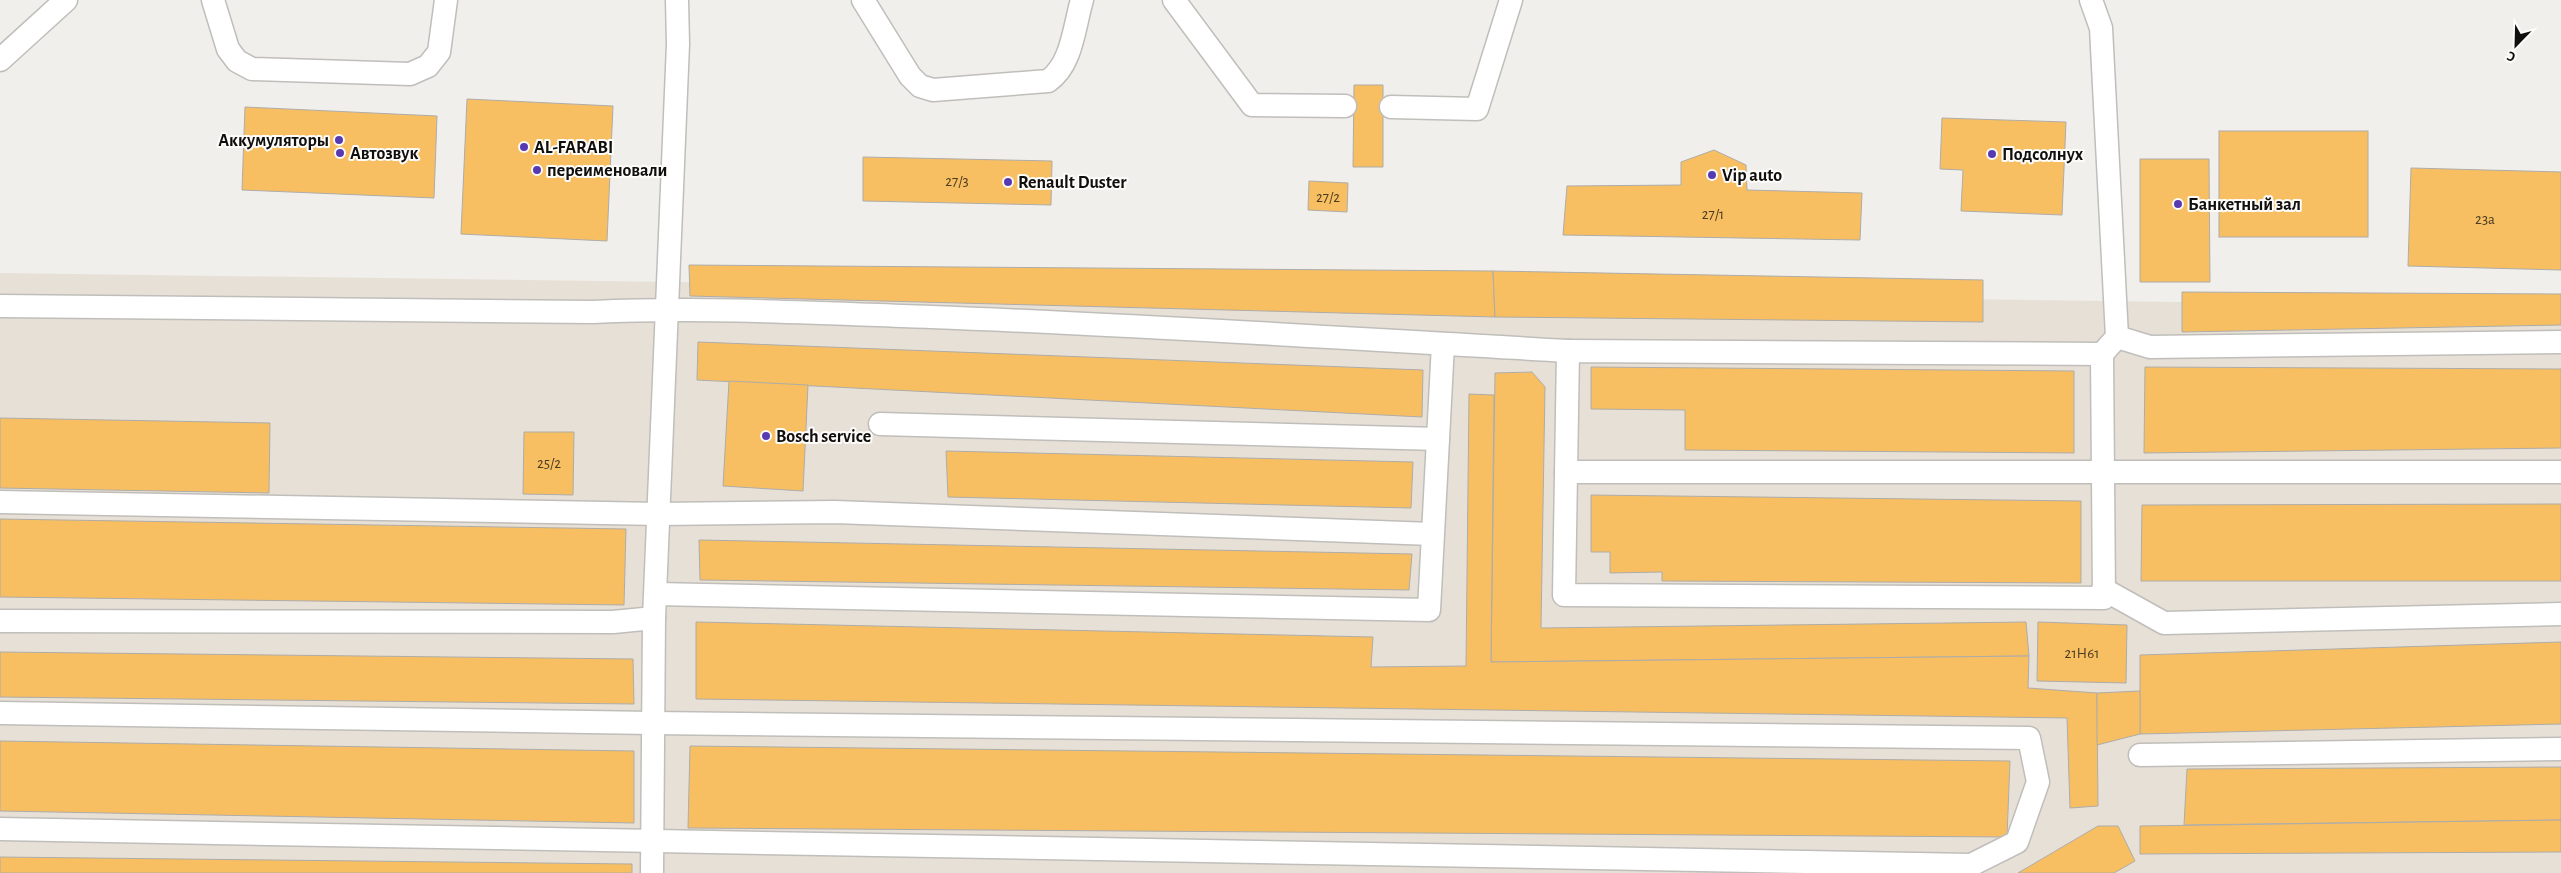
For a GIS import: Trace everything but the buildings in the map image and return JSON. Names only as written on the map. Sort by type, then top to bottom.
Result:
[{"type":"lane","points":[[0,60],[66,0]]},
{"type":"lane","points":[[213,0],[228,49],[237,61],[252,69],[410,74],[428,66],[439,52],[446,0]]},
{"type":"lane","points":[[652,873],[654,618],[678,44],[677,0],[660,0]]},
{"type":"lane","points":[[863,0],[910,76],[920,86],[933,90],[1048,82],[1057,75],[1064,65],[1082,0]]},
{"type":"lane","points":[[1174,0],[1252,105],[1345,106]]},
{"type":"lane","points":[[1391,107],[1477,109],[1511,0]]},
{"type":"lane","points":[[1568,351],[1564,595],[2104,598],[2102,354],[2117,337],[2101,28],[2091,0]]},
{"type":"lane","points":[[0,306],[593,312],[666,309],[1010,320],[1568,351],[2102,354]]},
{"type":"lane","points":[[2117,337],[2150,347],[2561,342]]},
{"type":"lane","points":[[656,594],[1429,610],[1443,344]]},
{"type":"lane","points":[[880,424],[1438,439]]},
{"type":"lane","points":[[1566,472],[2561,472]]},
{"type":"lane","points":[[0,502],[659,514],[835,512],[1432,534]]},
{"type":"lane","points":[[2103,589],[2164,623],[2561,614]]},
{"type":"lane","points":[[0,621],[614,622],[654,618]]},
{"type":"lane","points":[[0,713],[652,723],[2029,738],[2038,782],[2017,842],[1970,865],[652,843],[0,829]]},
{"type":"lane","points":[[2140,755],[2561,749]]},
{"type":"shaded area","points":[[0,273],[2561,307],[2561,873],[0,873]]},
{"type":"place","name":"Аккумуляторы","points":[[339,140]]},
{"type":"place","name":"AL-FARABI","points":[[524,147]]},
{"type":"place","name":"Автозвук","points":[[340,153]]},
{"type":"place","name":"Подсолнух","points":[[1992,154]]},
{"type":"place","name":"переименовали","points":[[537,170]]},
{"type":"place","name":"Vip auto","points":[[1712,175]]},
{"type":"place","name":"Renault Duster","points":[[1008,182]]},
{"type":"place","name":"Банкетный зал","points":[[2178,204]]},
{"type":"place","name":"Bosch service","points":[[766,436]]}]
